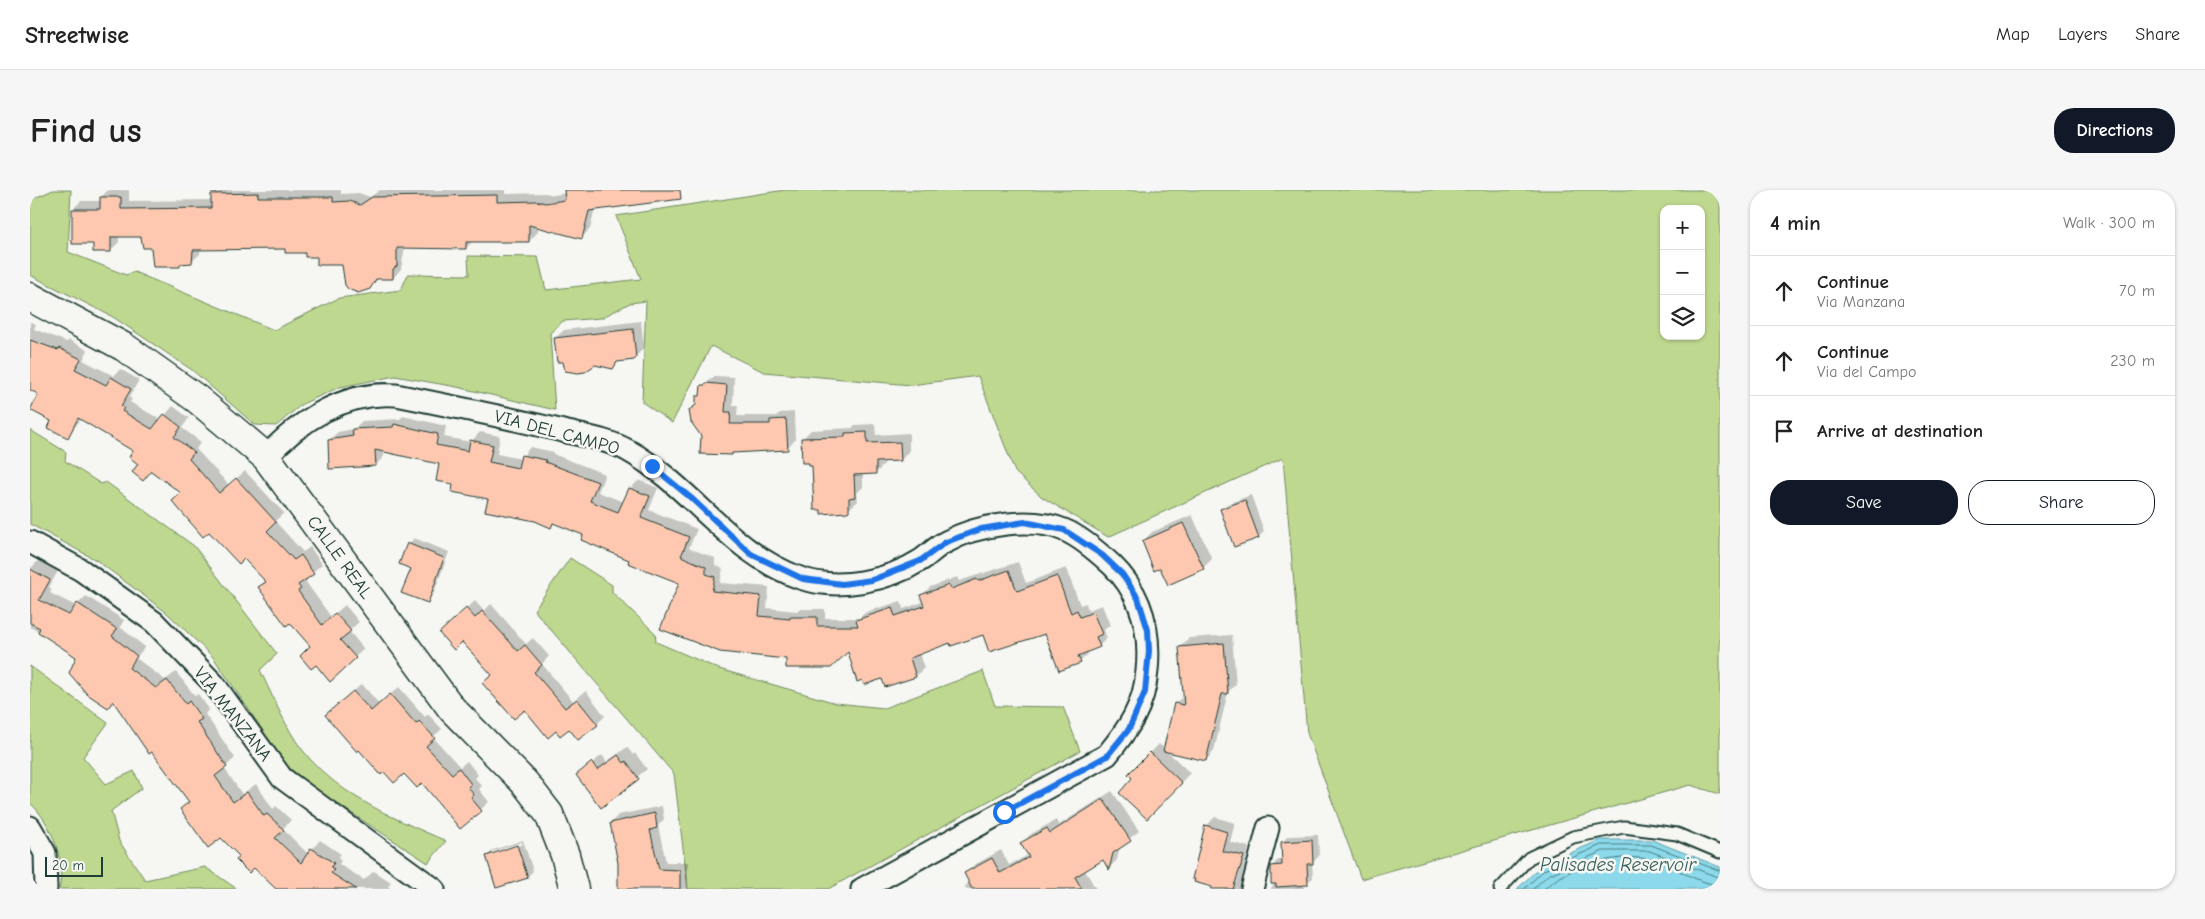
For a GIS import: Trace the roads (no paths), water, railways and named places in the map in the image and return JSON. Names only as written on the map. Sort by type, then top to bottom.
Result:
[{"type":"street","name":"CALLE REAL","points":[[30,297],[124,347],[197,399],[266,457],[452,709],[525,783],[549,814],[565,855],[574,889]]},
{"type":"street","name":"VIA DEL CAMPO","points":[[266,457],[278,444],[314,416],[333,406],[376,394],[415,399],[519,420],[610,442],[626,449],[652,466],[691,498],[751,554],[803,579],[842,584],[872,580],[920,561],[946,542],[981,529],[1025,522],[1064,530],[1102,555],[1122,574],[1138,598],[1148,630],[1149,644],[1145,692],[1129,729],[1107,756],[862,889]]},
{"type":"street","name":"VIA MANZANA","points":[[30,542],[81,570],[154,622],[214,684],[282,778],[434,889]]},
{"type":"street","points":[[30,827],[45,853],[46,889]]},
{"type":"street","points":[[1252,889],[1268,828]]},
{"type":"lane","points":[[1500,889],[1529,858],[1573,837],[1624,827],[1677,834],[1720,852]]},
{"type":"water","name":"Palisades Reservoir","points":[[1600,840],[1652,840],[1720,867],[1720,889],[1517,889],[1541,866]]}]
